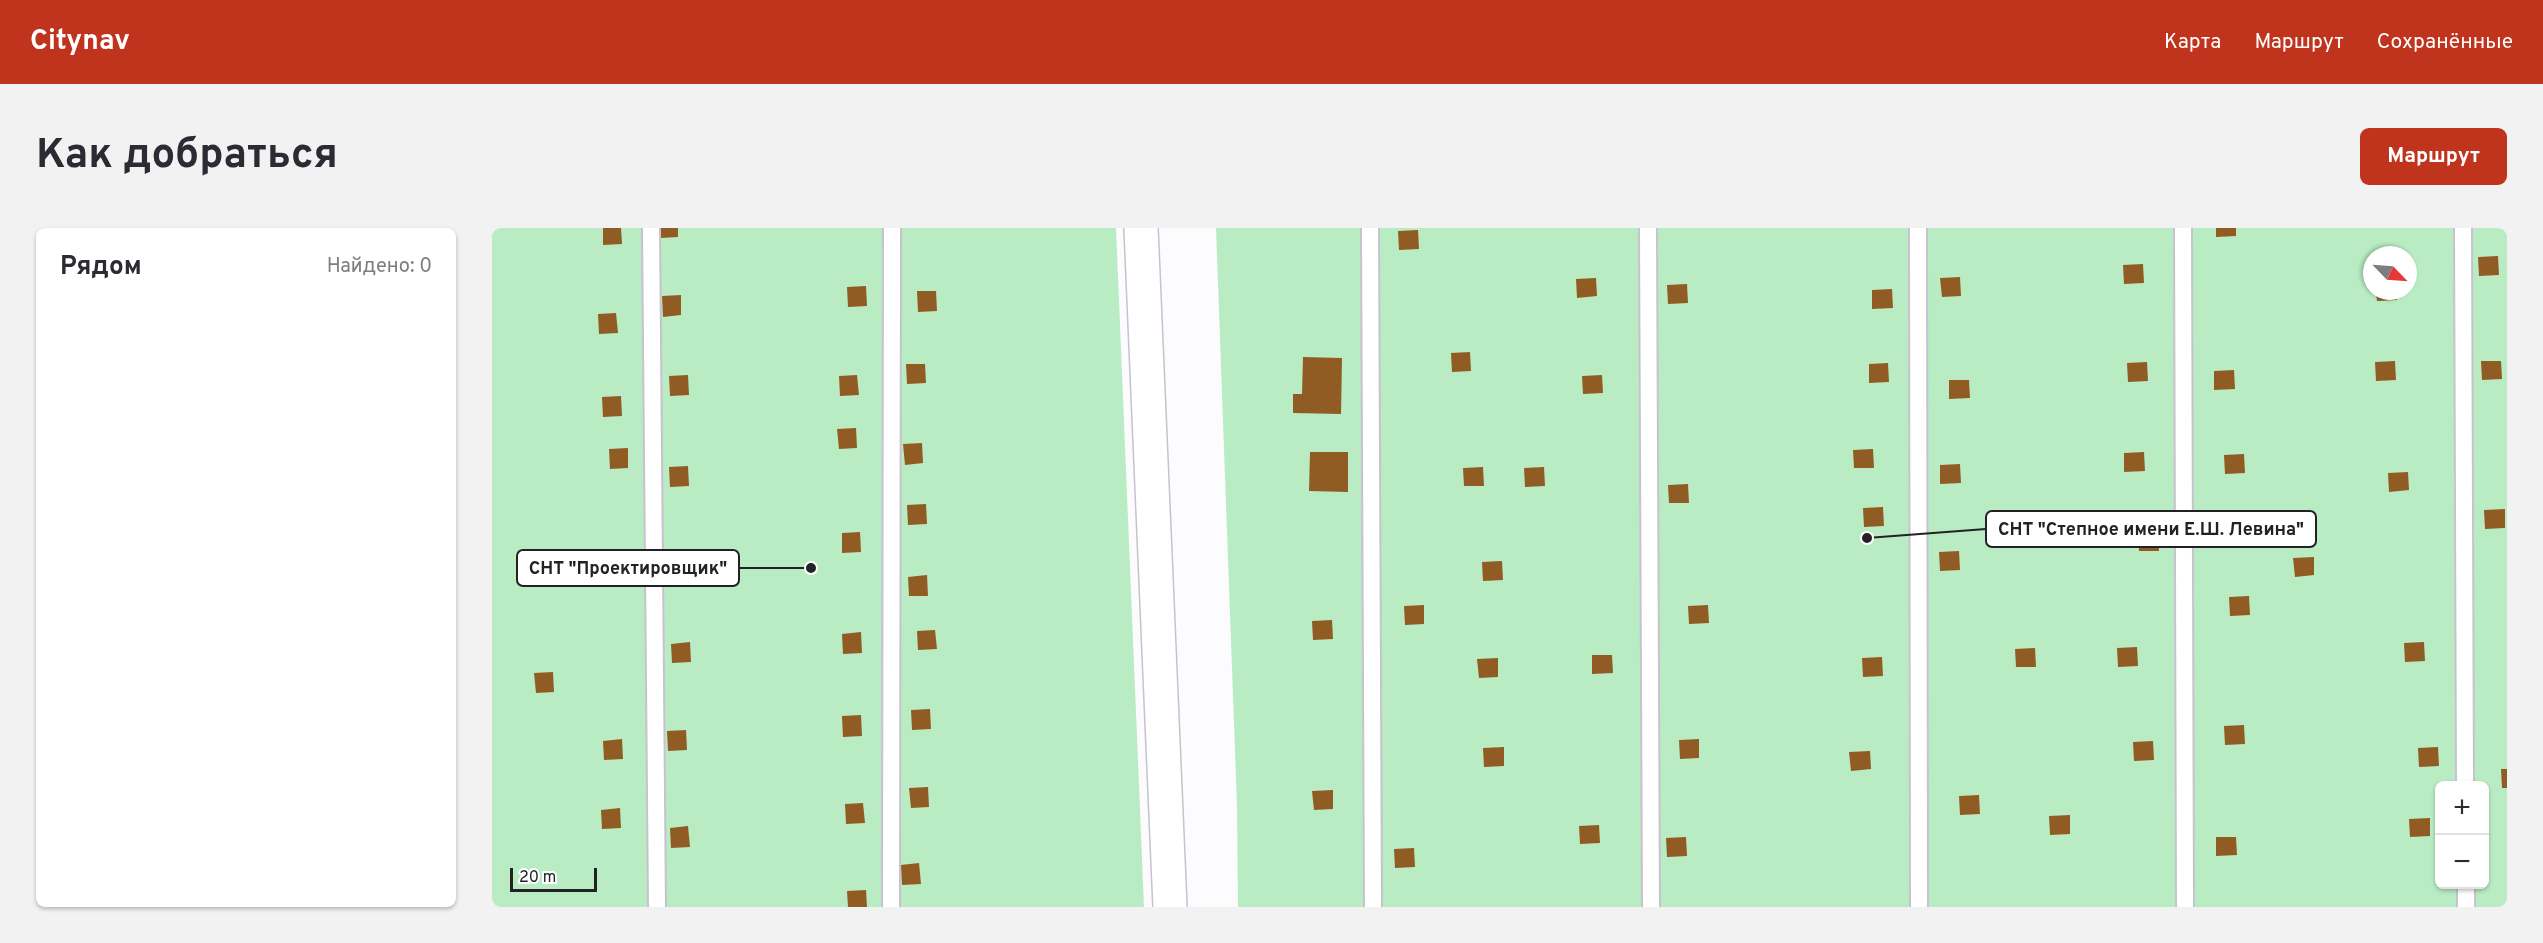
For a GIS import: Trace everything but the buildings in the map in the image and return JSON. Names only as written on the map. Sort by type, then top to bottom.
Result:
[{"type":"street","points":[[1141,228],[1170,907]]},
{"type":"lane","points":[[651,228],[657,907]]},
{"type":"lane","points":[[891,907],[892,228]]},
{"type":"lane","points":[[1370,228],[1373,907]]},
{"type":"lane","points":[[1648,228],[1651,907]]},
{"type":"lane","points":[[1918,228],[1919,907]]},
{"type":"lane","points":[[2183,228],[2185,907]]},
{"type":"lane","points":[[2463,228],[2465,781]]},
{"type":"lane","points":[[2466,889],[2466,907]]},
{"type":"green space","points":[[492,228],[1116,228],[1144,907],[492,907]]},
{"type":"green space","points":[[1216,228],[2507,228],[2507,907],[1238,907],[1237,806]]},
{"type":"place","name":"СНТ \"Степное имени Е.Ш. Левина\"","points":[[1867,538]]},
{"type":"place","name":"СНТ \"Проектировщик\"","points":[[811,568]]}]
